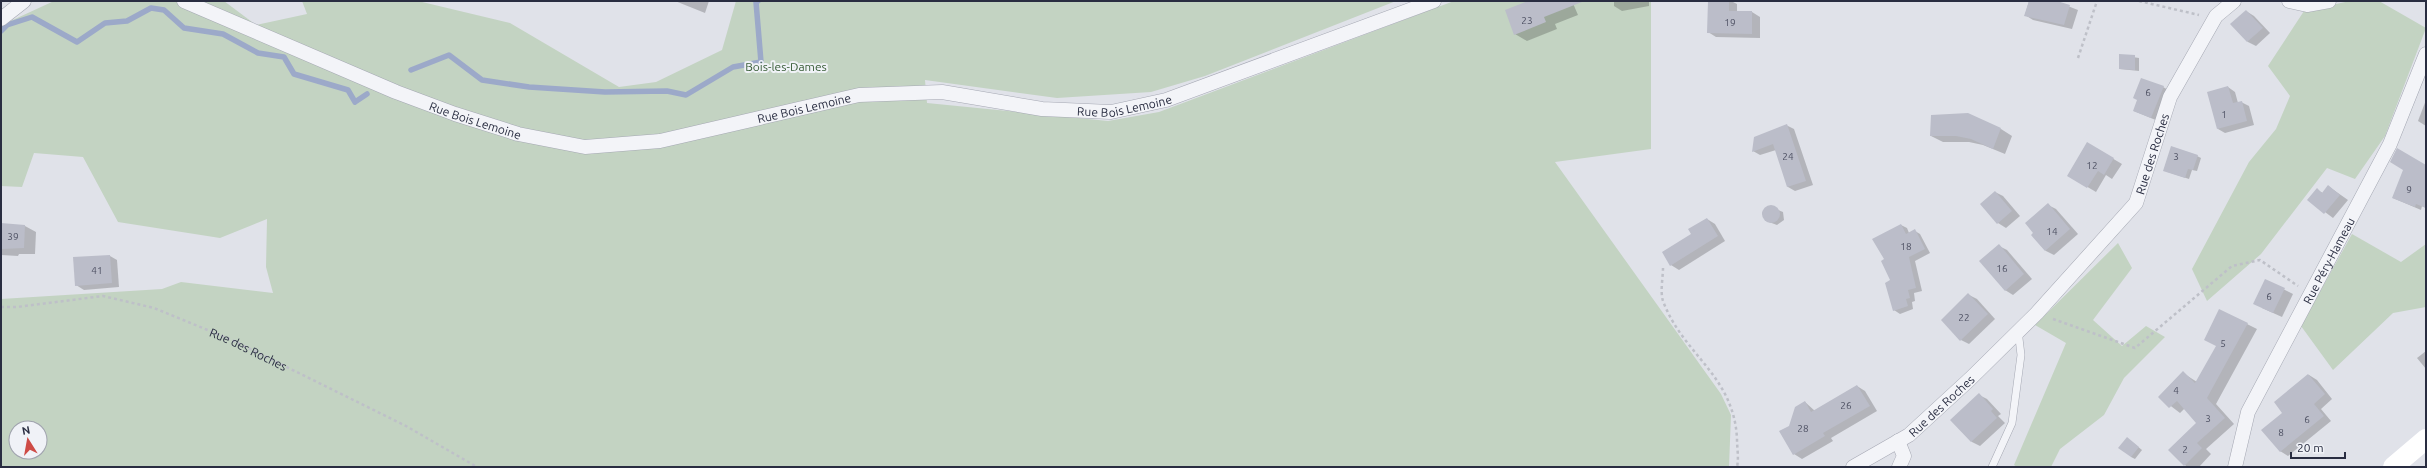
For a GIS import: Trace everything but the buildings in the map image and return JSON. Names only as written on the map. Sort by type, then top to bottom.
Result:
[{"type":"street","points":[[1,19],[24,1]]},
{"type":"street","name":"Rue Bois Lemoine","points":[[184,1],[396,92],[455,114],[518,134],[586,147],[660,141],[860,94],[942,92],[1042,109],[1111,112],[1166,100],[1434,1]]},
{"type":"street","points":[[2215,17],[2234,1]]},
{"type":"street","points":[[2289,1],[2307,5],[2329,1]]},
{"type":"street","name":"Rue des Roches","points":[[1853,467],[1909,435],[1964,384],[2037,313],[2136,203],[2170,97],[2215,17]]},
{"type":"street","name":"Rue Péry-Hameau","points":[[2235,467],[2248,412],[2390,144],[2426,54]]},
{"type":"street","points":[[2393,467],[2426,439]]},
{"type":"street","points":[[1898,441],[1904,456],[1899,467]]},
{"type":"lane","points":[[1992,467],[2012,423],[2021,355],[2018,330]]},
{"type":"path","points":[[2078,58],[2097,1]]},
{"type":"path","points":[[2138,1],[2215,17]]},
{"type":"path","points":[[2037,313],[2135,348],[2232,266],[2260,260],[2310,295]]},
{"type":"path","points":[[1663,268],[1662,300],[1675,325],[1719,381],[1731,404],[1737,431],[1737,467]]},
{"type":"path","name":"Rue des Roches","points":[[1,307],[17,308],[104,296],[154,308],[232,340],[406,426],[477,467]]},
{"type":"green space","name":"Bois-les-Dames","points":[[54,1],[224,1],[256,25],[307,14],[302,1],[418,1],[510,23],[619,87],[656,82],[722,50],[736,1],[1396,1],[1205,76],[1151,92],[1057,98],[925,80],[927,103],[1108,121],[1159,112],[1454,1],[1651,1],[1651,149],[1555,162],[1721,394],[1731,415],[1729,467],[1,467],[1,299],[162,289],[181,282],[273,293],[266,267],[267,219],[220,238],[118,222],[83,157],[34,153],[22,187],[1,186],[1,29],[4,24]]},
{"type":"green space","points":[[2350,1],[2379,1],[2426,28],[2385,136],[2355,179],[2327,168],[2261,254],[2207,301],[2192,269],[2249,162],[2276,129],[2290,96],[2268,66],[2304,11]]},
{"type":"green space","points":[[2352,234],[2401,262],[2426,244],[2426,307],[2393,313],[2333,370],[2301,326]]},
{"type":"green space","points":[[2118,243],[2132,268],[2093,320],[2122,346],[2146,326],[2165,337],[2124,378],[2104,415],[2060,449],[2051,467],[2017,467],[2014,465],[2066,343],[2035,325]]},
{"type":"waterway","points":[[411,70],[449,55],[482,80],[529,87],[605,92],[667,91],[686,95],[733,67],[761,62],[756,2],[758,1]]},
{"type":"waterway","points":[[1,31],[7,25],[32,17],[77,42],[105,23],[127,21],[151,8],[164,10],[184,28],[223,34],[258,53],[284,57],[294,74],[348,90],[355,102],[367,94]]}]
